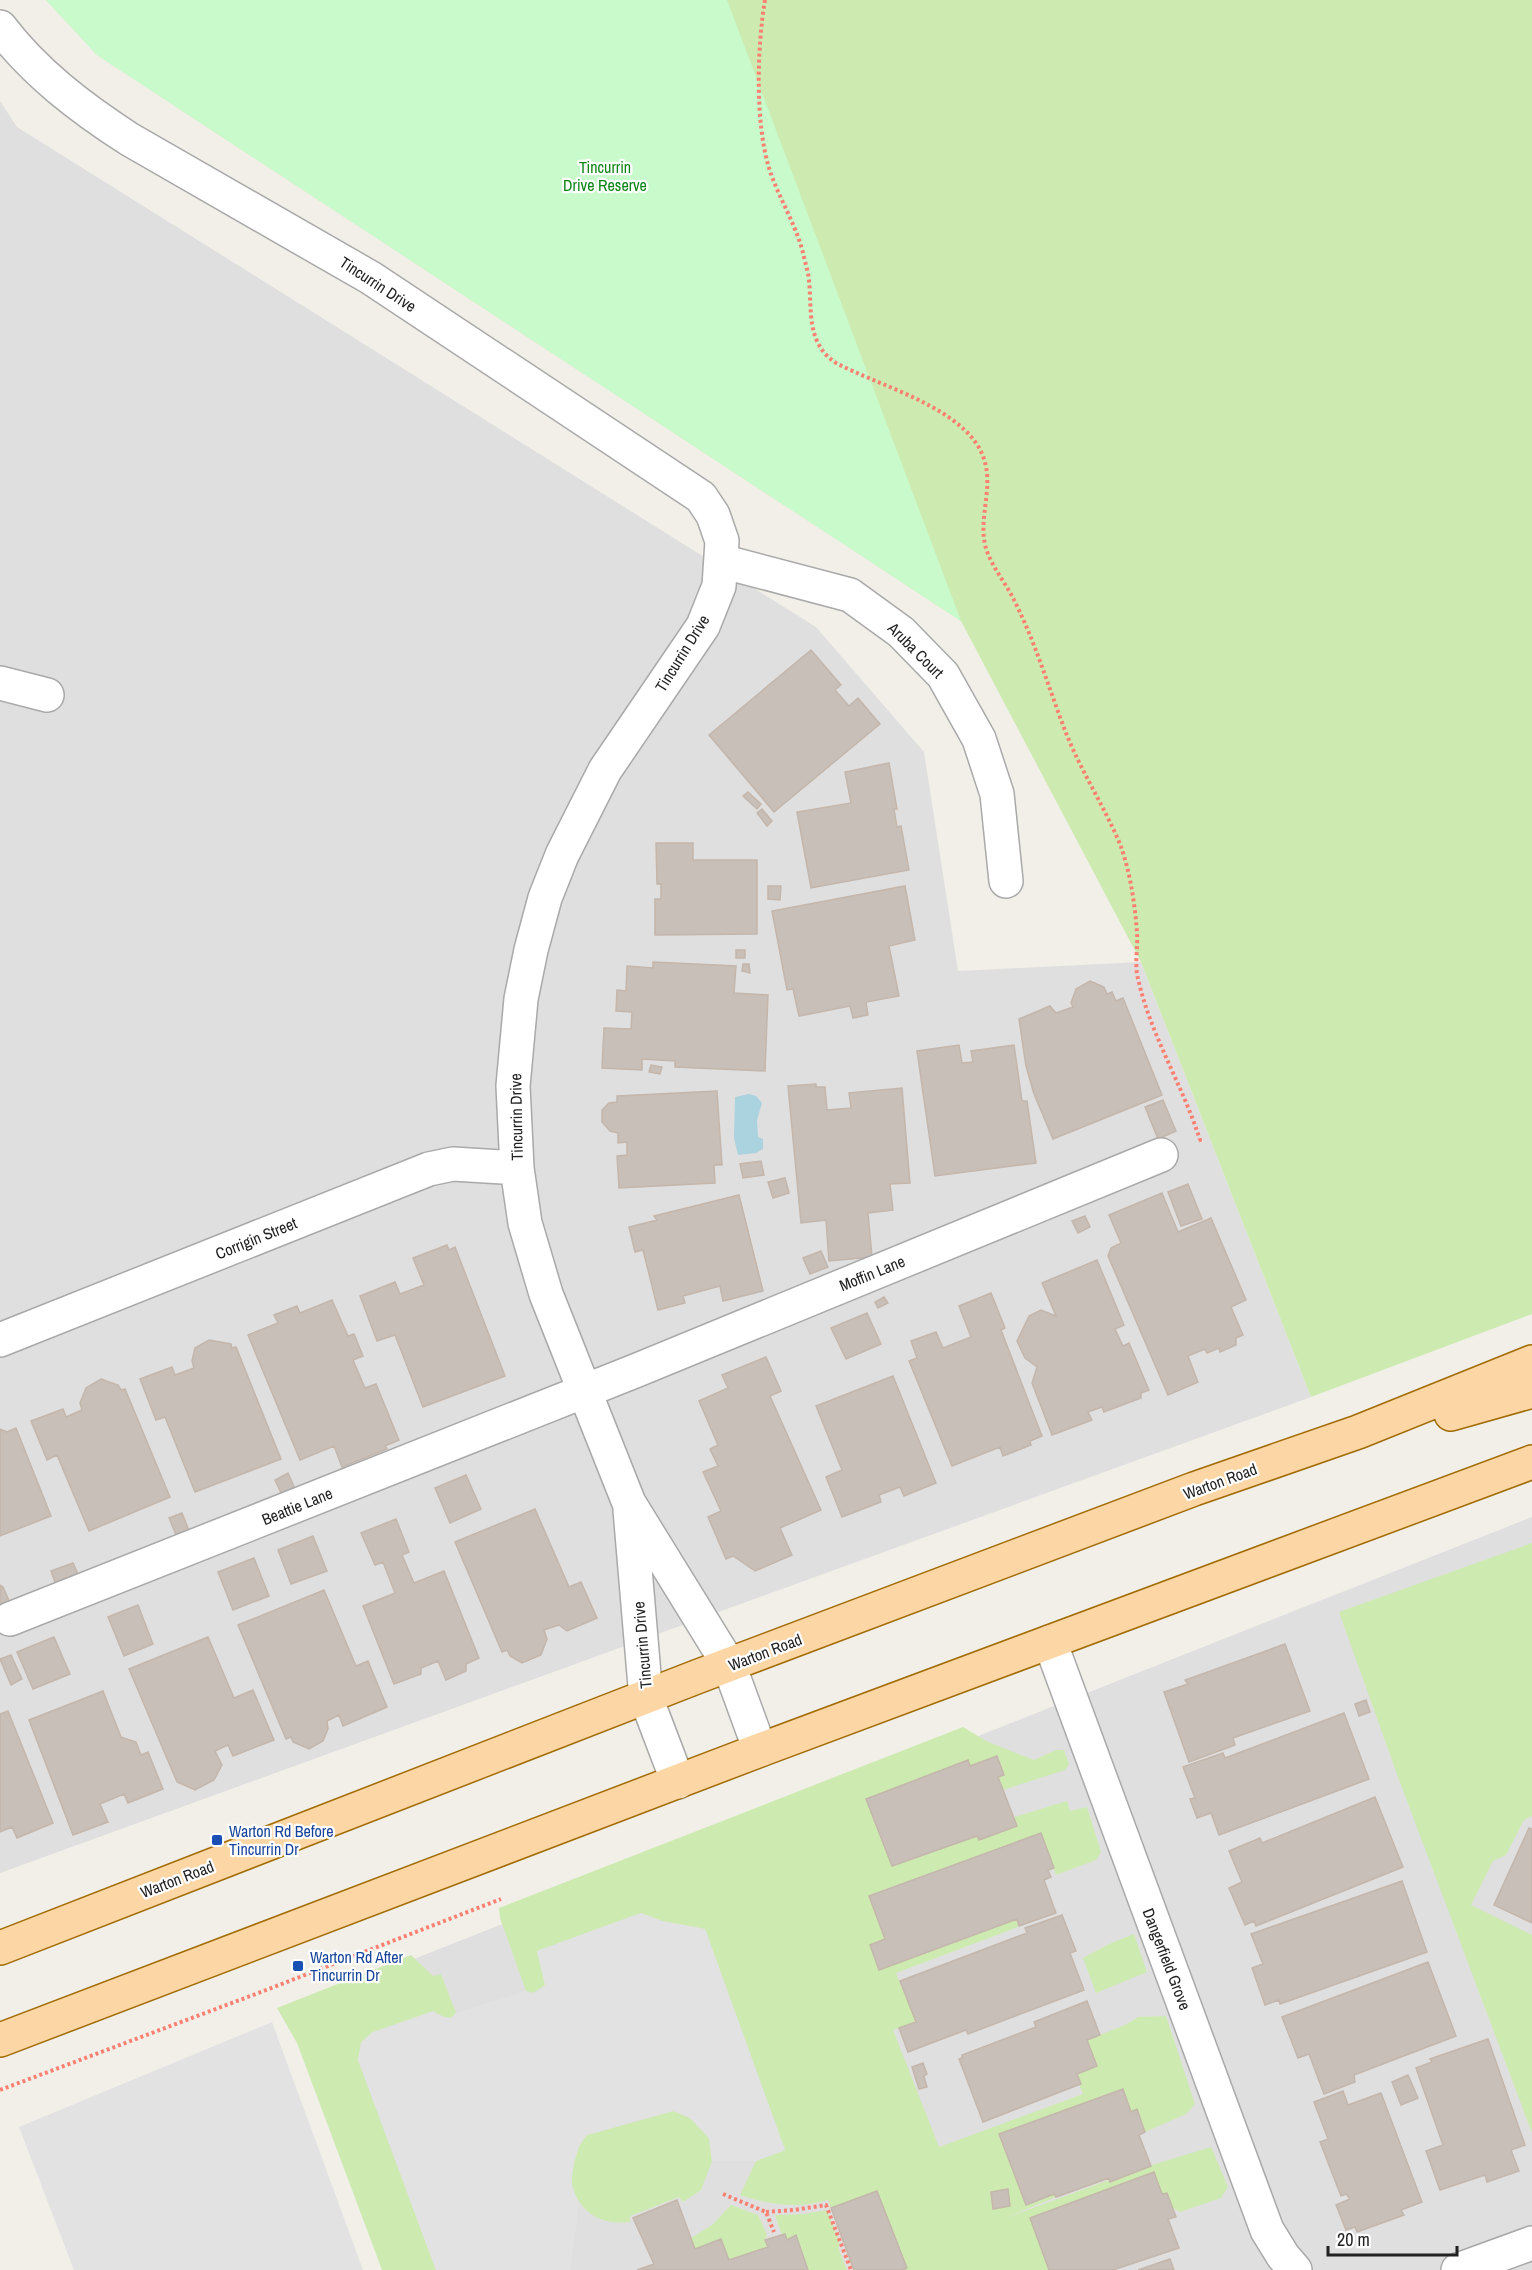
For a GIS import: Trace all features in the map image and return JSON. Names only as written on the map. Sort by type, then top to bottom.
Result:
[{"type":"main road","name":"Warton Road","points":[[0,1948],[729,1665],[1194,1489],[1358,1432],[1532,1362]]},
{"type":"main road","points":[[1358,1432],[1440,1418],[1532,1391]]},
{"type":"main road","points":[[0,2040],[760,1750],[1532,1462]]},
{"type":"street","name":"Tincurrin Drive","points":[[2,33],[31,63],[97,119],[370,278],[701,497],[713,515],[722,541],[719,586],[703,626],[605,770],[583,810],[545,898],[521,999],[513,1086],[517,1168],[525,1223],[537,1266],[629,1503],[729,1665],[760,1750]]},
{"type":"street","name":"Aruba Court","points":[[721,561],[850,595],[901,632],[943,675],[979,739],[997,794],[1006,881]]},
{"type":"street","points":[[0,683],[47,694]]},
{"type":"street","name":"Moffin Lane","points":[[584,1392],[1161,1155]]},
{"type":"street","name":"Corrigin Street","points":[[0,1340],[429,1169],[453,1164],[517,1168]]},
{"type":"street","name":"Beattie Lane","points":[[10,1619],[584,1392]]},
{"type":"street","name":"Tincurrin Drive","points":[[629,1503],[646,1698],[678,1782]]},
{"type":"street","name":"Dangerfield Grove","points":[[1050,1642],[1267,2230],[1283,2256],[1295,2270]]},
{"type":"street","points":[[1458,2270],[1532,2243]]},
{"type":"path","points":[[765,0],[760,28],[760,116],[769,167],[802,251],[809,280],[811,325],[817,340],[826,356],[836,363],[943,413],[966,431],[977,444],[985,460],[989,478],[984,526],[988,554],[1015,602],[1043,665],[1067,735],[1121,846],[1134,902],[1137,972],[1146,1008],[1164,1056],[1193,1117],[1200,1140],[1161,1155]]},
{"type":"path","points":[[0,2090],[501,1899]]},
{"type":"path","points":[[723,2194],[766,2212],[826,2205],[851,2270]]},
{"type":"path","points":[[766,2212],[774,2232]]},
{"type":"shaded area","points":[[0,101],[17,127],[816,627],[924,752],[958,971],[1141,962],[1311,1397],[0,1873]]},
{"type":"shaded area","points":[[1532,1517],[1532,2270],[390,2270],[295,2006]]},
{"type":"shaded area","points":[[641,1913],[662,1921],[705,1929],[785,2150],[756,2161],[712,2161],[709,2138],[690,2118],[673,2111],[587,2135],[580,2143],[571,2185],[579,2204],[570,2270],[436,2270],[358,2060],[361,2042],[373,2032],[433,2011],[451,2018],[456,2013],[526,1991],[533,1993],[540,1991],[545,1985],[537,1951]]},
{"type":"shaded area","points":[[272,2022],[363,2270],[74,2270],[19,2127]]},
{"type":"green space","points":[[46,0],[1532,0],[1532,1314],[1311,1397],[1141,962],[961,621],[97,55]]},
{"type":"green space","name":"Tincurrin Drive Reserve","points":[[46,0],[727,0],[961,621],[97,55]]},
{"type":"green space","points":[[1532,1543],[1532,1816],[1524,1820],[1506,1855],[1493,1861],[1471,1905],[1532,1935],[1532,2133],[1398,1777],[1339,1612]]},
{"type":"green space","points":[[963,1727],[988,1742],[1034,1760],[1056,1750],[1064,1750],[1069,1764],[1065,1770],[1003,1790],[998,1777],[1004,1775],[998,1756],[970,1766],[967,1761],[866,1799],[892,1866],[977,1836],[979,1840],[1017,1826],[1014,1817],[1067,1801],[1070,1811],[1087,1807],[1101,1852],[1096,1860],[1056,1875],[1041,1833],[870,1895],[885,1939],[870,1945],[879,1970],[1017,1919],[1018,1927],[896,1973],[916,2022],[893,2030],[939,2147],[1083,2094],[1078,2073],[1087,2040],[1125,2025],[1138,2017],[1166,2016],[1195,2104],[1186,2114],[1145,2132],[1137,2110],[1000,2134],[1025,2204],[1054,2194],[1056,2197],[1003,2219],[1142,2168],[1211,2147],[1228,2187],[1221,2198],[1180,2212],[1173,2208],[1030,2218],[1049,2270],[902,2270],[907,2268],[877,2191],[831,2208],[828,2200],[784,2205],[740,2195],[756,2161],[785,2150],[705,1929],[662,1921],[641,1913],[537,1951],[545,1985],[533,1993],[526,1991],[500,1918],[499,1908]]},
{"type":"green space","points":[[1134,1934],[1147,1972],[1096,1993],[1083,1958]]},
{"type":"green space","points":[[411,1955],[433,1976],[441,1974],[456,2013],[451,2018],[444,2017],[358,2060],[436,2270],[382,2270],[297,2043],[277,2008]]},
{"type":"green space","points":[[673,2111],[690,2118],[709,2138],[712,2161],[701,2190],[683,2202],[679,2197],[630,2216],[630,2222],[611,2222],[596,2217],[584,2208],[576,2196],[572,2182],[572,2166],[577,2150],[587,2135]]},
{"type":"green space","points":[[731,2205],[758,2215],[767,2235],[765,2240],[768,2247],[729,2260],[695,2249],[691,2238],[712,2225]]},
{"type":"green space","points":[[827,2210],[847,2270],[808,2270],[796,2236],[787,2240],[785,2234],[782,2235],[775,2215]]},
{"type":"water","points":[[749,1094],[756,1096],[762,1103],[757,1120],[758,1137],[763,1139],[763,1149],[756,1153],[738,1155],[734,1138],[735,1097]]},
{"type":"building","points":[[811,650],[841,685],[835,690],[849,706],[858,698],[880,724],[774,812],[709,735]]},
{"type":"building","points":[[889,763],[897,809],[894,809],[897,827],[901,826],[909,870],[811,888],[797,812],[851,803],[845,772]]},
{"type":"building","points":[[748,792],[761,804],[757,809],[743,796]]},
{"type":"building","points":[[762,809],[772,821],[767,826],[757,813]]},
{"type":"building","points":[[656,843],[693,843],[693,860],[757,860],[757,934],[655,935],[655,899],[661,899],[661,884],[657,884]]},
{"type":"building","points":[[768,886],[781,886],[780,900],[768,899]]},
{"type":"building","points":[[905,886],[915,940],[889,946],[899,996],[866,1002],[868,1015],[853,1018],[850,1006],[799,1016],[793,989],[787,990],[772,911]]},
{"type":"building","points":[[736,950],[745,950],[745,958],[736,958]]},
{"type":"building","points":[[653,962],[736,966],[734,993],[768,995],[765,1071],[675,1067],[675,1061],[642,1059],[642,1070],[602,1068],[604,1028],[631,1029],[632,1012],[616,1011],[617,990],[626,991],[627,966],[653,968]]},
{"type":"building","points":[[743,964],[749,964],[750,973],[742,971]]},
{"type":"building","points":[[1090,981],[1104,987],[1107,994],[1112,992],[1116,1001],[1123,998],[1162,1095],[1053,1139],[1034,1094],[1026,1066],[1019,1019],[1050,1006],[1056,1013],[1073,1007],[1071,1003],[1076,989]]},
{"type":"building","points":[[959,1045],[962,1063],[973,1062],[971,1051],[1014,1045],[1022,1101],[1027,1101],[1036,1163],[935,1176],[917,1051]]},
{"type":"building","points":[[651,1065],[662,1067],[660,1074],[649,1072]]},
{"type":"building","points":[[816,1084],[816,1087],[825,1087],[827,1110],[851,1108],[849,1093],[902,1088],[910,1183],[890,1184],[893,1210],[868,1213],[872,1257],[829,1261],[826,1220],[801,1223],[788,1086]]},
{"type":"building","points":[[717,1091],[722,1165],[714,1165],[715,1183],[619,1188],[617,1156],[627,1155],[627,1142],[618,1143],[618,1133],[610,1131],[602,1122],[602,1110],[609,1103],[617,1102],[617,1096]]},
{"type":"building","points":[[1163,1100],[1176,1131],[1158,1139],[1145,1107]]},
{"type":"building","points":[[761,1161],[764,1175],[743,1178],[740,1164]]},
{"type":"building","points":[[785,1178],[789,1193],[773,1198],[768,1182]]},
{"type":"building","points":[[1188,1184],[1202,1219],[1181,1226],[1168,1192]]},
{"type":"building","points":[[1162,1193],[1178,1232],[1211,1218],[1246,1300],[1231,1307],[1243,1335],[1236,1338],[1236,1345],[1220,1352],[1219,1348],[1207,1353],[1205,1349],[1188,1356],[1198,1382],[1168,1395],[1108,1256],[1111,1248],[1121,1243],[1109,1215]]},
{"type":"building","points":[[739,1195],[763,1291],[723,1301],[720,1286],[683,1296],[685,1303],[658,1310],[643,1250],[635,1252],[629,1227],[657,1220],[654,1216]]},
{"type":"building","points":[[1085,1216],[1090,1227],[1078,1233],[1072,1221]]},
{"type":"building","points":[[447,1245],[449,1250],[455,1247],[505,1376],[423,1407],[395,1335],[377,1341],[360,1296],[395,1282],[400,1294],[424,1285],[413,1258]]},
{"type":"building","points":[[821,1251],[828,1267],[810,1274],[803,1258]]},
{"type":"building","points":[[1097,1260],[1124,1325],[1115,1329],[1123,1346],[1129,1343],[1149,1390],[1141,1393],[1141,1398],[1104,1412],[1102,1407],[1088,1412],[1092,1420],[1052,1435],[1032,1383],[1037,1367],[1025,1358],[1017,1341],[1029,1316],[1041,1310],[1056,1316],[1042,1283]]},
{"type":"building","points":[[991,1293],[1005,1328],[1001,1330],[1042,1436],[1030,1441],[1031,1445],[1003,1456],[1000,1447],[952,1466],[909,1361],[917,1358],[911,1341],[936,1332],[943,1348],[971,1337],[959,1306]]},
{"type":"building","points":[[884,1297],[888,1303],[878,1308],[875,1302]]},
{"type":"building","points":[[332,1300],[348,1336],[354,1334],[363,1356],[353,1360],[365,1388],[376,1384],[399,1440],[385,1446],[387,1449],[342,1467],[334,1446],[300,1460],[248,1335],[278,1323],[274,1315],[297,1306],[300,1313]]},
{"type":"building","points":[[867,1313],[881,1344],[846,1359],[831,1328]]},
{"type":"building","points":[[209,1340],[231,1344],[232,1348],[236,1347],[281,1459],[195,1492],[165,1417],[156,1420],[140,1379],[172,1367],[175,1375],[194,1368],[192,1361],[195,1348]]},
{"type":"building","points":[[766,1357],[781,1391],[770,1396],[821,1510],[780,1528],[792,1555],[755,1571],[733,1556],[726,1559],[708,1517],[721,1511],[703,1472],[718,1466],[710,1449],[718,1445],[699,1401],[728,1388],[722,1375]]},
{"type":"building","points":[[893,1376],[936,1483],[904,1496],[900,1487],[879,1495],[881,1502],[842,1517],[826,1477],[842,1470],[816,1406]]},
{"type":"building","points":[[101,1379],[118,1385],[121,1390],[125,1389],[170,1497],[89,1531],[57,1455],[47,1460],[31,1421],[63,1409],[66,1417],[82,1410],[80,1403],[86,1388]]},
{"type":"building","points":[[16,1428],[51,1516],[0,1536],[0,1429],[7,1432]]},
{"type":"building","points":[[288,1473],[295,1489],[282,1495],[275,1480]]},
{"type":"building","points":[[466,1475],[481,1509],[450,1523],[435,1488]]},
{"type":"building","points":[[535,1509],[569,1587],[581,1582],[597,1618],[567,1631],[559,1625],[544,1630],[547,1639],[541,1655],[522,1663],[510,1656],[507,1650],[502,1652],[455,1542]]},
{"type":"building","points":[[182,1513],[190,1533],[177,1537],[169,1518]]},
{"type":"building","points":[[396,1519],[409,1552],[402,1555],[414,1583],[444,1571],[479,1658],[466,1664],[466,1671],[446,1680],[438,1661],[421,1668],[421,1674],[394,1684],[363,1606],[395,1593],[383,1562],[375,1565],[361,1533]]},
{"type":"building","points":[[313,1536],[327,1571],[291,1584],[278,1550]]},
{"type":"building","points":[[254,1558],[269,1596],[233,1610],[218,1572]]},
{"type":"building","points":[[73,1563],[79,1576],[56,1585],[51,1571]]},
{"type":"building","points":[[0,1585],[10,1603],[0,1607]]},
{"type":"building","points":[[324,1590],[356,1666],[368,1661],[387,1707],[343,1726],[339,1715],[327,1721],[328,1729],[323,1741],[309,1749],[293,1742],[291,1737],[286,1739],[238,1625]]},
{"type":"building","points":[[138,1605],[153,1644],[124,1656],[108,1617]]},
{"type":"building","points":[[54,1637],[70,1674],[33,1689],[17,1652]]},
{"type":"building","points":[[208,1637],[234,1698],[253,1690],[274,1740],[233,1756],[228,1745],[215,1751],[222,1765],[214,1780],[195,1790],[177,1782],[129,1669]]},
{"type":"building","points":[[1285,1644],[1310,1711],[1233,1738],[1235,1745],[1189,1762],[1164,1692],[1188,1684],[1185,1680]]},
{"type":"building","points":[[11,1655],[22,1679],[11,1685],[0,1659]]},
{"type":"building","points":[[103,1691],[121,1737],[136,1742],[141,1755],[148,1752],[163,1789],[128,1803],[124,1794],[100,1804],[108,1822],[73,1835],[29,1720]]},
{"type":"building","points":[[1366,1700],[1370,1712],[1359,1716],[1355,1704]]},
{"type":"building","points":[[8,1711],[53,1823],[17,1838],[12,1827],[0,1832],[0,1714]]},
{"type":"building","points":[[1344,1713],[1369,1779],[1219,1835],[1211,1813],[1197,1818],[1190,1799],[1195,1798],[1183,1767],[1223,1753],[1225,1758]]},
{"type":"building","points":[[997,1756],[1004,1775],[998,1777],[1017,1826],[979,1840],[977,1836],[892,1866],[866,1799],[968,1760],[970,1766]]},
{"type":"building","points":[[1375,1797],[1403,1867],[1256,1926],[1254,1921],[1245,1925],[1229,1888],[1242,1882],[1229,1851],[1260,1838],[1262,1843]]},
{"type":"building","points":[[1529,1828],[1532,1829],[1532,1923],[1494,1905]]},
{"type":"building","points":[[1041,1833],[1054,1868],[1048,1870],[1051,1877],[1044,1880],[1056,1913],[1019,1926],[1017,1919],[879,1970],[870,1945],[885,1939],[869,1896]]},
{"type":"building","points":[[1402,1881],[1427,1952],[1280,2004],[1279,2000],[1265,2005],[1252,1968],[1263,1964],[1251,1934]]},
{"type":"building","points":[[1062,1915],[1076,1951],[1070,1953],[1084,1990],[968,2034],[966,2030],[908,2052],[899,2028],[916,2022],[900,1981],[1027,1933],[1025,1928]]},
{"type":"building","points":[[1428,1962],[1456,2036],[1354,2075],[1355,2082],[1324,2094],[1309,2054],[1298,2058],[1282,2017]]},
{"type":"building","points":[[1087,2001],[1100,2035],[1087,2040],[1097,2066],[1077,2074],[1081,2084],[983,2122],[959,2059],[962,2055],[1036,2027],[1034,2022]]},
{"type":"building","points":[[1488,2039],[1525,2145],[1511,2150],[1519,2171],[1487,2182],[1485,2175],[1440,2190],[1426,2151],[1443,2145],[1416,2068],[1432,2062],[1430,2059]]},
{"type":"building","points":[[923,2063],[927,2074],[924,2076],[927,2087],[919,2089],[912,2067]]},
{"type":"building","points":[[1408,2075],[1418,2098],[1401,2105],[1392,2082]]},
{"type":"building","points":[[1123,2089],[1131,2112],[1137,2109],[1145,2132],[1139,2135],[1151,2166],[1110,2182],[1109,2178],[1026,2205],[999,2134]]},
{"type":"building","points":[[1343,2091],[1348,2105],[1381,2093],[1422,2202],[1401,2210],[1404,2215],[1357,2232],[1355,2227],[1346,2230],[1336,2205],[1350,2199],[1346,2194],[1341,2196],[1320,2142],[1328,2139],[1314,2102]]},
{"type":"building","points":[[1154,2172],[1162,2194],[1167,2193],[1176,2217],[1168,2219],[1179,2248],[1113,2270],[1049,2270],[1030,2218]]},
{"type":"building","points":[[1008,2189],[1010,2206],[993,2209],[991,2192]]},
{"type":"building","points":[[877,2191],[907,2268],[902,2270],[854,2270],[831,2208]]},
{"type":"building","points":[[677,2200],[695,2249],[721,2239],[729,2260],[768,2247],[765,2240],[785,2234],[787,2240],[796,2235],[808,2270],[637,2270],[654,2264],[633,2218]]},
{"type":"building","points":[[1170,2259],[1174,2270],[1138,2270]]},
{"type":"place","name":"Warton Rd Before Tincurrin Dr","points":[[217,1840]]},
{"type":"place","name":"Warton Rd After Tincurrin Dr","points":[[298,1966]]}]
